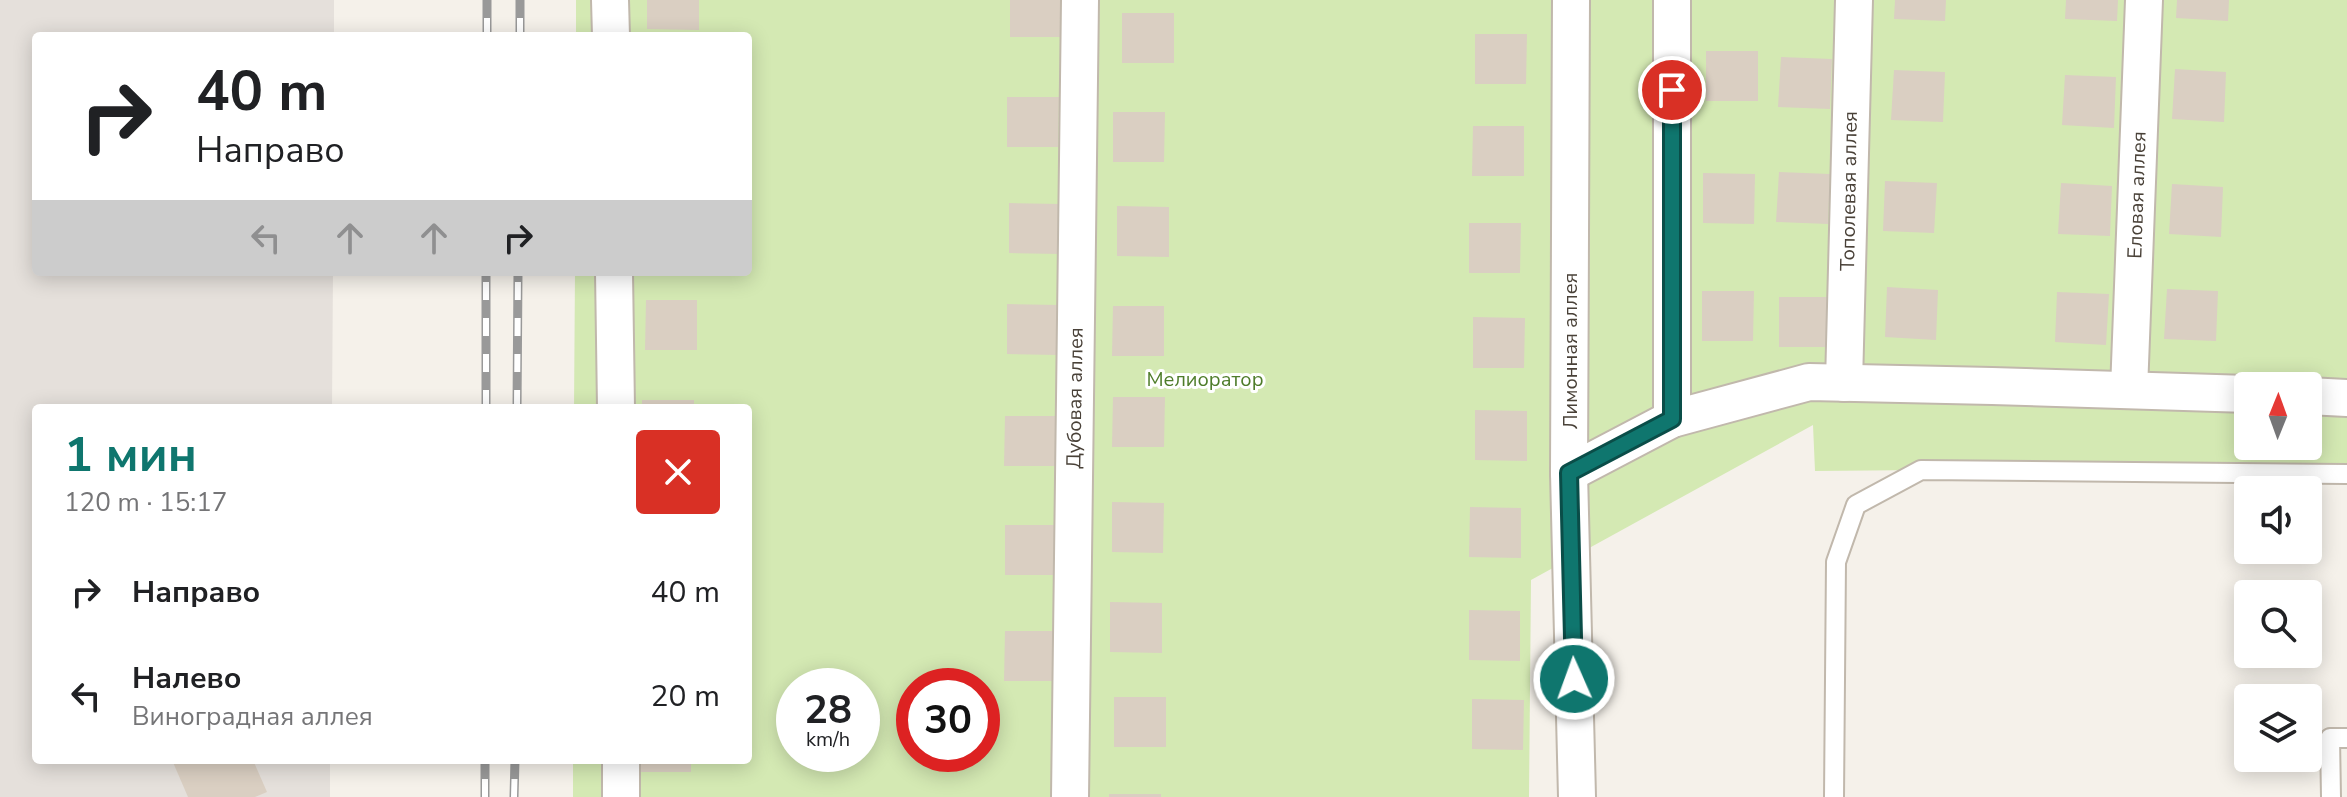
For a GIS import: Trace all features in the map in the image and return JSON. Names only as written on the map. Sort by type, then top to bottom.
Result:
[{"type":"street","points":[[610,0],[611,32]]},
{"type":"street","name":"Дубовая аллея","points":[[1070,797],[1080,0]]},
{"type":"street","name":"Лимонная аллея","points":[[1571,0],[1569,473],[1577,797]]},
{"type":"street","points":[[1672,0],[1672,419]]},
{"type":"street","name":"Тополевая аллея","points":[[1844,383],[1854,0]]},
{"type":"street","name":"Еловая аллея","points":[[2129,390],[2144,0]]},
{"type":"street","points":[[614,276],[616,404]]},
{"type":"street","points":[[1569,473],[1672,419],[1809,382],[2234,394]]},
{"type":"street","points":[[2322,397],[2347,398]]},
{"type":"street","points":[[621,764],[621,797]]},
{"type":"lane","points":[[1834,797],[1836,562],[1856,505],[1921,470],[2347,474]]},
{"type":"lane","points":[[2331,797],[2330,738],[2347,738]]},
{"type":"shaded area","points":[[0,0],[334,0],[334,32],[32,32],[32,276],[333,276],[332,404],[32,404],[32,764],[330,764],[330,797],[0,797]]},
{"type":"green space","name":"Мелиоратор","points":[[576,0],[2347,0],[2347,466],[1815,471],[1813,425],[1531,580],[1529,797],[573,797],[573,764],[752,764],[752,404],[574,404],[575,276],[752,276],[752,32],[576,32]]},
{"type":"building","points":[[647,0],[699,0],[699,30],[647,29]]},
{"type":"building","points":[[1010,0],[1062,0],[1061,37],[1010,37]]},
{"type":"building","points":[[1895,0],[1946,0],[1945,21],[1894,19]]},
{"type":"building","points":[[2066,0],[2118,0],[2117,21],[2065,19]]},
{"type":"building","points":[[2177,0],[2229,0],[2228,21],[2176,18]]},
{"type":"building","points":[[1122,13],[1174,13],[1174,63],[1122,63]]},
{"type":"building","points":[[1475,34],[1527,34],[1526,84],[1475,84]]},
{"type":"building","points":[[1706,51],[1758,51],[1758,101],[1706,101]]},
{"type":"building","points":[[1781,57],[1832,59],[1830,109],[1778,107]]},
{"type":"building","points":[[2175,69],[2226,72],[2224,122],[2172,119]]},
{"type":"building","points":[[1894,70],[1945,72],[1943,122],[1891,120]]},
{"type":"building","points":[[2065,75],[2116,77],[2114,128],[2062,125]]},
{"type":"building","points":[[1007,97],[1059,97],[1058,147],[1007,147]]},
{"type":"building","points":[[1113,112],[1165,112],[1164,162],[1113,162]]},
{"type":"building","points":[[1473,126],[1524,126],[1524,176],[1472,176]]},
{"type":"building","points":[[1779,172],[1830,174],[1828,224],[1776,222]]},
{"type":"building","points":[[1703,173],[1755,174],[1754,224],[1703,223]]},
{"type":"building","points":[[1885,181],[1937,183],[1934,233],[1883,231]]},
{"type":"building","points":[[2061,183],[2112,186],[2110,236],[2058,234]]},
{"type":"building","points":[[2172,184],[2223,187],[2221,237],[2169,234]]},
{"type":"building","points":[[1009,203],[1061,204],[1061,254],[1009,253]]},
{"type":"building","points":[[1117,206],[1169,207],[1169,257],[1117,256]]},
{"type":"building","points":[[1469,223],[1521,223],[1520,273],[1469,273]]},
{"type":"building","points":[[1887,287],[1938,290],[1936,340],[1885,337]]},
{"type":"building","points":[[2167,289],[2218,291],[2216,341],[2164,339]]},
{"type":"building","points":[[1702,291],[1754,291],[1753,341],[1702,341]]},
{"type":"building","points":[[2057,292],[2109,294],[2106,345],[2055,342]]},
{"type":"building","points":[[1779,297],[1831,297],[1831,347],[1779,347]]},
{"type":"building","points":[[646,300],[697,300],[697,350],[645,350]]},
{"type":"building","points":[[1007,304],[1059,305],[1059,355],[1007,354]]},
{"type":"building","points":[[1113,306],[1164,306],[1164,356],[1112,356]]},
{"type":"building","points":[[1473,317],[1525,318],[1524,368],[1473,368]]},
{"type":"building","points":[[1113,397],[1165,397],[1164,447],[1112,447]]},
{"type":"building","points":[[642,400],[694,400],[694,404],[642,404]]},
{"type":"building","points":[[1475,410],[1527,411],[1527,461],[1475,460]]},
{"type":"building","points":[[1005,416],[1056,416],[1056,466],[1004,466]]},
{"type":"building","points":[[1112,502],[1164,503],[1163,553],[1112,552]]},
{"type":"building","points":[[1470,507],[1521,508],[1521,558],[1469,557]]},
{"type":"building","points":[[1005,525],[1057,525],[1057,575],[1005,575]]},
{"type":"building","points":[[1110,602],[1162,603],[1162,653],[1110,652]]},
{"type":"building","points":[[1469,610],[1520,611],[1520,661],[1469,660]]},
{"type":"building","points":[[1005,631],[1056,631],[1056,681],[1004,681]]},
{"type":"building","points":[[1114,697],[1166,697],[1166,747],[1114,747]]},
{"type":"building","points":[[1472,699],[1524,700],[1523,750],[1472,749]]},
{"type":"building","points":[[174,764],[255,764],[267,792],[255,797],[188,797]]},
{"type":"building","points":[[639,764],[691,764],[691,772],[639,772]]},
{"type":"building","points":[[1109,794],[1161,794],[1161,797],[1109,797]]},
{"type":"railway","points":[[487,0],[487,32]]},
{"type":"railway","points":[[520,0],[520,32]]},
{"type":"railway","points":[[486,276],[486,404]]},
{"type":"railway","points":[[517,404],[518,276]]},
{"type":"railway","points":[[485,764],[485,797]]},
{"type":"railway","points":[[514,797],[515,764]]},
{"type":"route","points":[[1574,679],[1569,473],[1672,419],[1672,90]]}]
